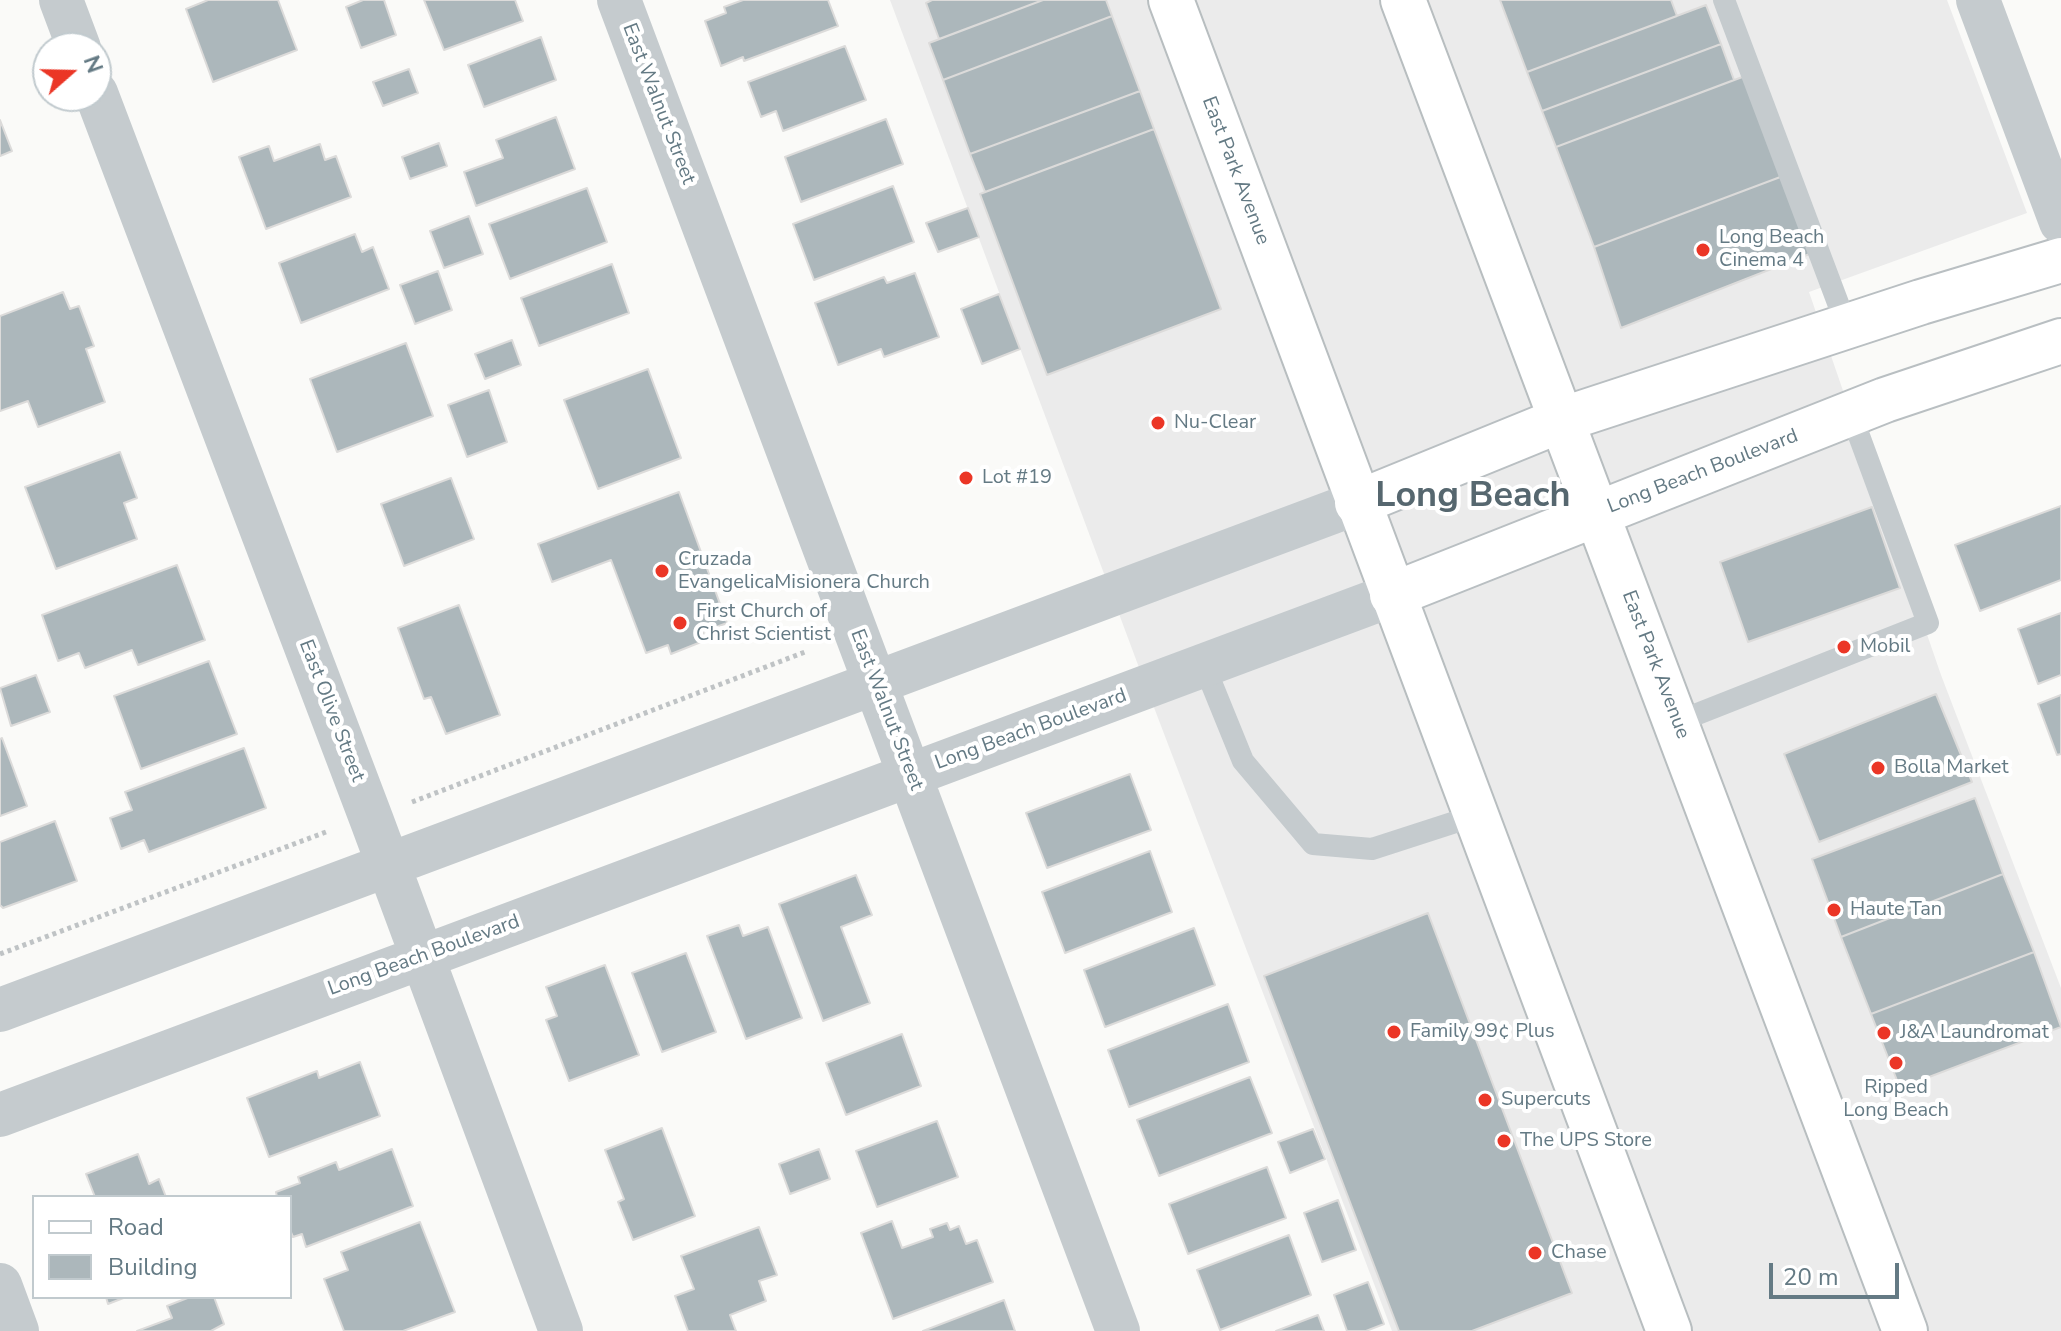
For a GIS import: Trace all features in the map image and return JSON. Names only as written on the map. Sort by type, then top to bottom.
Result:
[{"type":"main road","name":"East Park Avenue","points":[[1171,0],[1669,1331]]},
{"type":"main road","name":"East Park Avenue","points":[[1403,0],[1905,1331]]},
{"type":"main road","points":[[1357,503],[1561,420],[2061,260]]},
{"type":"main road","name":"Long Beach Boulevard","points":[[1392,595],[1851,414],[2061,341]]},
{"type":"street","points":[[61,0],[73,32]]},
{"type":"street","name":"East Walnut Street","points":[[619,0],[1118,1331]]},
{"type":"street","points":[[1978,0],[2061,222]]},
{"type":"street","name":"East Olive Street","points":[[103,112],[389,865],[561,1331]]},
{"type":"street","points":[[0,1010],[1357,503]]},
{"type":"street","name":"Long Beach Boulevard","points":[[0,1115],[1392,595]]},
{"type":"street","points":[[0,1285],[17,1331]]},
{"type":"lane","points":[[1724,0],[1847,327]]},
{"type":"lane","points":[[1677,722],[1928,623],[1851,414]]},
{"type":"lane","points":[[1204,665],[1243,761],[1313,844],[1372,849],[1477,815]]},
{"type":"path","points":[[412,802],[805,652]]},
{"type":"path","points":[[0,954],[326,832]]},
{"type":"shaded area","points":[[890,0],[1947,0],[2027,213],[1809,292],[1941,675],[2061,988],[2061,1331],[1392,1331],[1150,697]]},
{"type":"building","points":[[208,0],[278,0],[297,50],[213,82],[186,9]]},
{"type":"building","points":[[363,0],[384,0],[396,35],[361,48],[346,7]]},
{"type":"building","points":[[424,0],[515,0],[523,21],[444,50]]},
{"type":"building","points":[[743,0],[828,0],[838,26],[744,61],[743,57],[721,66],[705,21],[726,13],[724,7]]},
{"type":"building","points":[[932,0],[1043,0],[939,39],[926,3]]},
{"type":"building","points":[[1043,0],[1106,0],[1112,16],[943,80],[929,43]]},
{"type":"building","points":[[1500,0],[1671,0],[1677,16],[1527,72]]},
{"type":"building","points":[[1706,5],[1721,44],[1542,111],[1527,72]]},
{"type":"building","points":[[1112,16],[1140,91],[970,154],[943,80]]},
{"type":"building","points":[[541,37],[556,80],[484,107],[468,65]]},
{"type":"building","points":[[1721,44],[1734,80],[1556,147],[1542,111]]},
{"type":"building","points":[[845,46],[866,100],[783,131],[776,111],[761,117],[748,82]]},
{"type":"building","points":[[409,69],[418,93],[383,106],[373,82]]},
{"type":"building","points":[[1745,76],[1783,176],[1594,247],[1556,147]]},
{"type":"building","points":[[1140,91],[1154,129],[985,192],[970,154]]},
{"type":"building","points":[[556,117],[575,169],[476,206],[464,172],[503,158],[496,140]]},
{"type":"building","points":[[886,119],[903,164],[801,202],[785,157]]},
{"type":"building","points":[[0,120],[12,151],[0,156]]},
{"type":"building","points":[[1154,129],[1221,309],[1047,375],[980,194]]},
{"type":"building","points":[[439,143],[447,166],[410,179],[402,157]]},
{"type":"building","points":[[320,144],[325,160],[336,156],[351,197],[266,229],[239,157],[269,146],[274,161]]},
{"type":"building","name":"Long Beach Cinema 4","points":[[1783,176],[1812,253],[1621,328],[1594,247]]},
{"type":"building","points":[[893,186],[914,242],[814,280],[793,224]]},
{"type":"building","points":[[587,188],[607,242],[510,279],[489,224]]},
{"type":"building","points":[[968,208],[979,237],[938,252],[926,223]]},
{"type":"building","points":[[469,216],[483,254],[444,268],[430,231]]},
{"type":"building","points":[[355,234],[362,252],[373,247],[389,289],[301,323],[279,263]]},
{"type":"building","points":[[612,264],[629,313],[539,346],[521,298]]},
{"type":"building","points":[[438,271],[452,310],[415,324],[400,285]]},
{"type":"building","points":[[915,273],[939,337],[884,357],[881,349],[838,365],[815,303],[884,277],[887,283]]},
{"type":"building","points":[[63,292],[70,309],[79,306],[94,346],[86,349],[105,402],[38,427],[28,401],[0,411],[0,316]]},
{"type":"building","points":[[999,294],[1020,349],[982,364],[961,309]]},
{"type":"building","points":[[512,340],[521,365],[485,379],[475,354]]},
{"type":"building","points":[[406,343],[433,416],[337,452],[310,379]]},
{"type":"building","points":[[648,369],[681,458],[598,489],[564,400]]},
{"type":"building","points":[[489,390],[507,442],[467,457],[448,405]]},
{"type":"building","points":[[120,452],[137,498],[124,503],[137,539],[56,569],[25,487]]},
{"type":"building","points":[[451,478],[474,539],[404,566],[381,504]]},
{"type":"building","name":"Cruzada EvangelicaMisionera Church","points":[[679,492],[727,623],[703,632],[706,640],[671,654],[668,645],[646,653],[611,560],[552,582],[538,544]]},
{"type":"building","points":[[2061,506],[2061,580],[1980,611],[1955,545]]},
{"type":"building","points":[[1872,507],[1900,588],[1748,642],[1720,562]]},
{"type":"building","points":[[177,565],[205,640],[138,665],[132,650],[85,668],[79,653],[58,661],[42,615]]},
{"type":"building","points":[[459,605],[500,715],[446,734],[431,697],[424,699],[398,628]]},
{"type":"building","points":[[2061,613],[2061,675],[2038,684],[2018,629]]},
{"type":"building","points":[[209,661],[237,734],[141,769],[114,696]]},
{"type":"building","points":[[36,675],[50,712],[11,726],[0,688]]},
{"type":"building","name":"Bolla Market","points":[[1936,694],[1972,782],[1819,842],[1784,754]]},
{"type":"building","points":[[2061,695],[2061,754],[2057,755],[2038,704]]},
{"type":"building","points":[[0,739],[27,806],[0,816]]},
{"type":"building","points":[[244,748],[266,808],[149,852],[144,840],[121,849],[110,818],[132,810],[125,792]]},
{"type":"building","points":[[1130,774],[1151,830],[1047,868],[1026,813]]},
{"type":"building","points":[[1975,798],[2003,874],[1841,937],[1812,859]]},
{"type":"building","points":[[55,821],[77,881],[3,908],[0,905],[0,842]]},
{"type":"building","points":[[1150,851],[1172,912],[1065,953],[1042,892]]},
{"type":"building","points":[[2003,874],[2034,952],[1871,1014],[1841,937]]},
{"type":"building","points":[[856,875],[872,915],[841,927],[870,1003],[823,1021],[779,904]]},
{"type":"building","points":[[1428,913],[1572,1293],[1472,1331],[1399,1331],[1264,976]]},
{"type":"building","points":[[739,925],[743,936],[768,927],[802,1018],[746,1039],[707,936]]},
{"type":"building","points":[[1194,928],[1215,985],[1105,1027],[1084,970]]},
{"type":"building","points":[[2034,952],[2061,1027],[1900,1088],[1871,1014]]},
{"type":"building","points":[[686,953],[716,1032],[662,1052],[632,973]]},
{"type":"building","points":[[605,965],[639,1055],[569,1081],[546,1020],[557,1016],[546,987]]},
{"type":"building","points":[[1228,1004],[1249,1062],[1129,1107],[1108,1050]]},
{"type":"building","points":[[902,1034],[921,1086],[846,1115],[826,1063]]},
{"type":"building","points":[[360,1062],[380,1116],[269,1157],[247,1098],[317,1071],[319,1078]]},
{"type":"building","points":[[1250,1077],[1272,1133],[1159,1176],[1137,1120]]},
{"type":"building","points":[[937,1121],[958,1177],[877,1207],[856,1151]]},
{"type":"building","points":[[662,1128],[695,1216],[633,1240],[618,1202],[624,1199],[605,1150]]},
{"type":"building","points":[[1313,1129],[1325,1159],[1290,1173],[1278,1142]]},
{"type":"building","points":[[392,1149],[413,1206],[306,1247],[302,1234],[292,1235],[292,1195],[277,1195],[276,1192],[300,1183],[298,1177],[336,1162],[339,1170]]},
{"type":"building","points":[[819,1149],[830,1179],[790,1194],[779,1164]]},
{"type":"building","points":[[138,1154],[149,1184],[159,1179],[165,1195],[94,1195],[86,1174]]},
{"type":"building","points":[[1267,1167],[1286,1218],[1188,1254],[1169,1204]]},
{"type":"building","points":[[1338,1200],[1356,1250],[1322,1262],[1304,1213]]},
{"type":"building","points":[[892,1221],[902,1248],[933,1237],[930,1229],[947,1223],[950,1230],[959,1226],[966,1244],[977,1240],[993,1282],[893,1319],[861,1233]]},
{"type":"building","points":[[420,1222],[455,1312],[403,1331],[344,1331],[324,1279],[348,1270],[341,1252]]},
{"type":"building","points":[[759,1227],[777,1275],[759,1281],[766,1301],[730,1315],[736,1331],[688,1331],[675,1296],[694,1289],[681,1256]]},
{"type":"building","points":[[1289,1235],[1311,1295],[1220,1330],[1197,1270]]},
{"type":"building","points":[[1368,1282],[1384,1324],[1366,1331],[1347,1331],[1334,1295]]},
{"type":"building","points":[[185,1299],[215,1299],[224,1324],[211,1331],[137,1331],[172,1318],[167,1306]]},
{"type":"building","points":[[1004,1300],[1015,1331],[923,1331]]},
{"type":"building","points":[[1318,1315],[1324,1331],[1276,1331]]},
{"type":"place","name":"Long Beach Cinema 4","points":[[1703,250]]},
{"type":"place","name":"Nu-Clear","points":[[1158,423]]},
{"type":"place","name":"Lot #19","points":[[966,478]]},
{"type":"place","name":"Cruzada EvangelicaMisionera Church","points":[[662,571]]},
{"type":"place","name":"First Church of Christ Scientist","points":[[680,623]]},
{"type":"place","name":"Mobil","points":[[1844,647]]},
{"type":"place","name":"Bolla Market","points":[[1878,768]]},
{"type":"place","name":"Haute Tan","points":[[1834,910]]},
{"type":"place","name":"Family 99¢ Plus","points":[[1394,1032]]},
{"type":"place","name":"J&A Laundromat","points":[[1884,1033]]},
{"type":"place","name":"Ripped Long Beach","points":[[1896,1063]]},
{"type":"place","name":"Supercuts","points":[[1485,1100]]},
{"type":"place","name":"The UPS Store","points":[[1504,1141]]},
{"type":"place","name":"Chase","points":[[1535,1253]]},
{"type":"district","name":"Long Beach","points":[[1473,497]]}]
